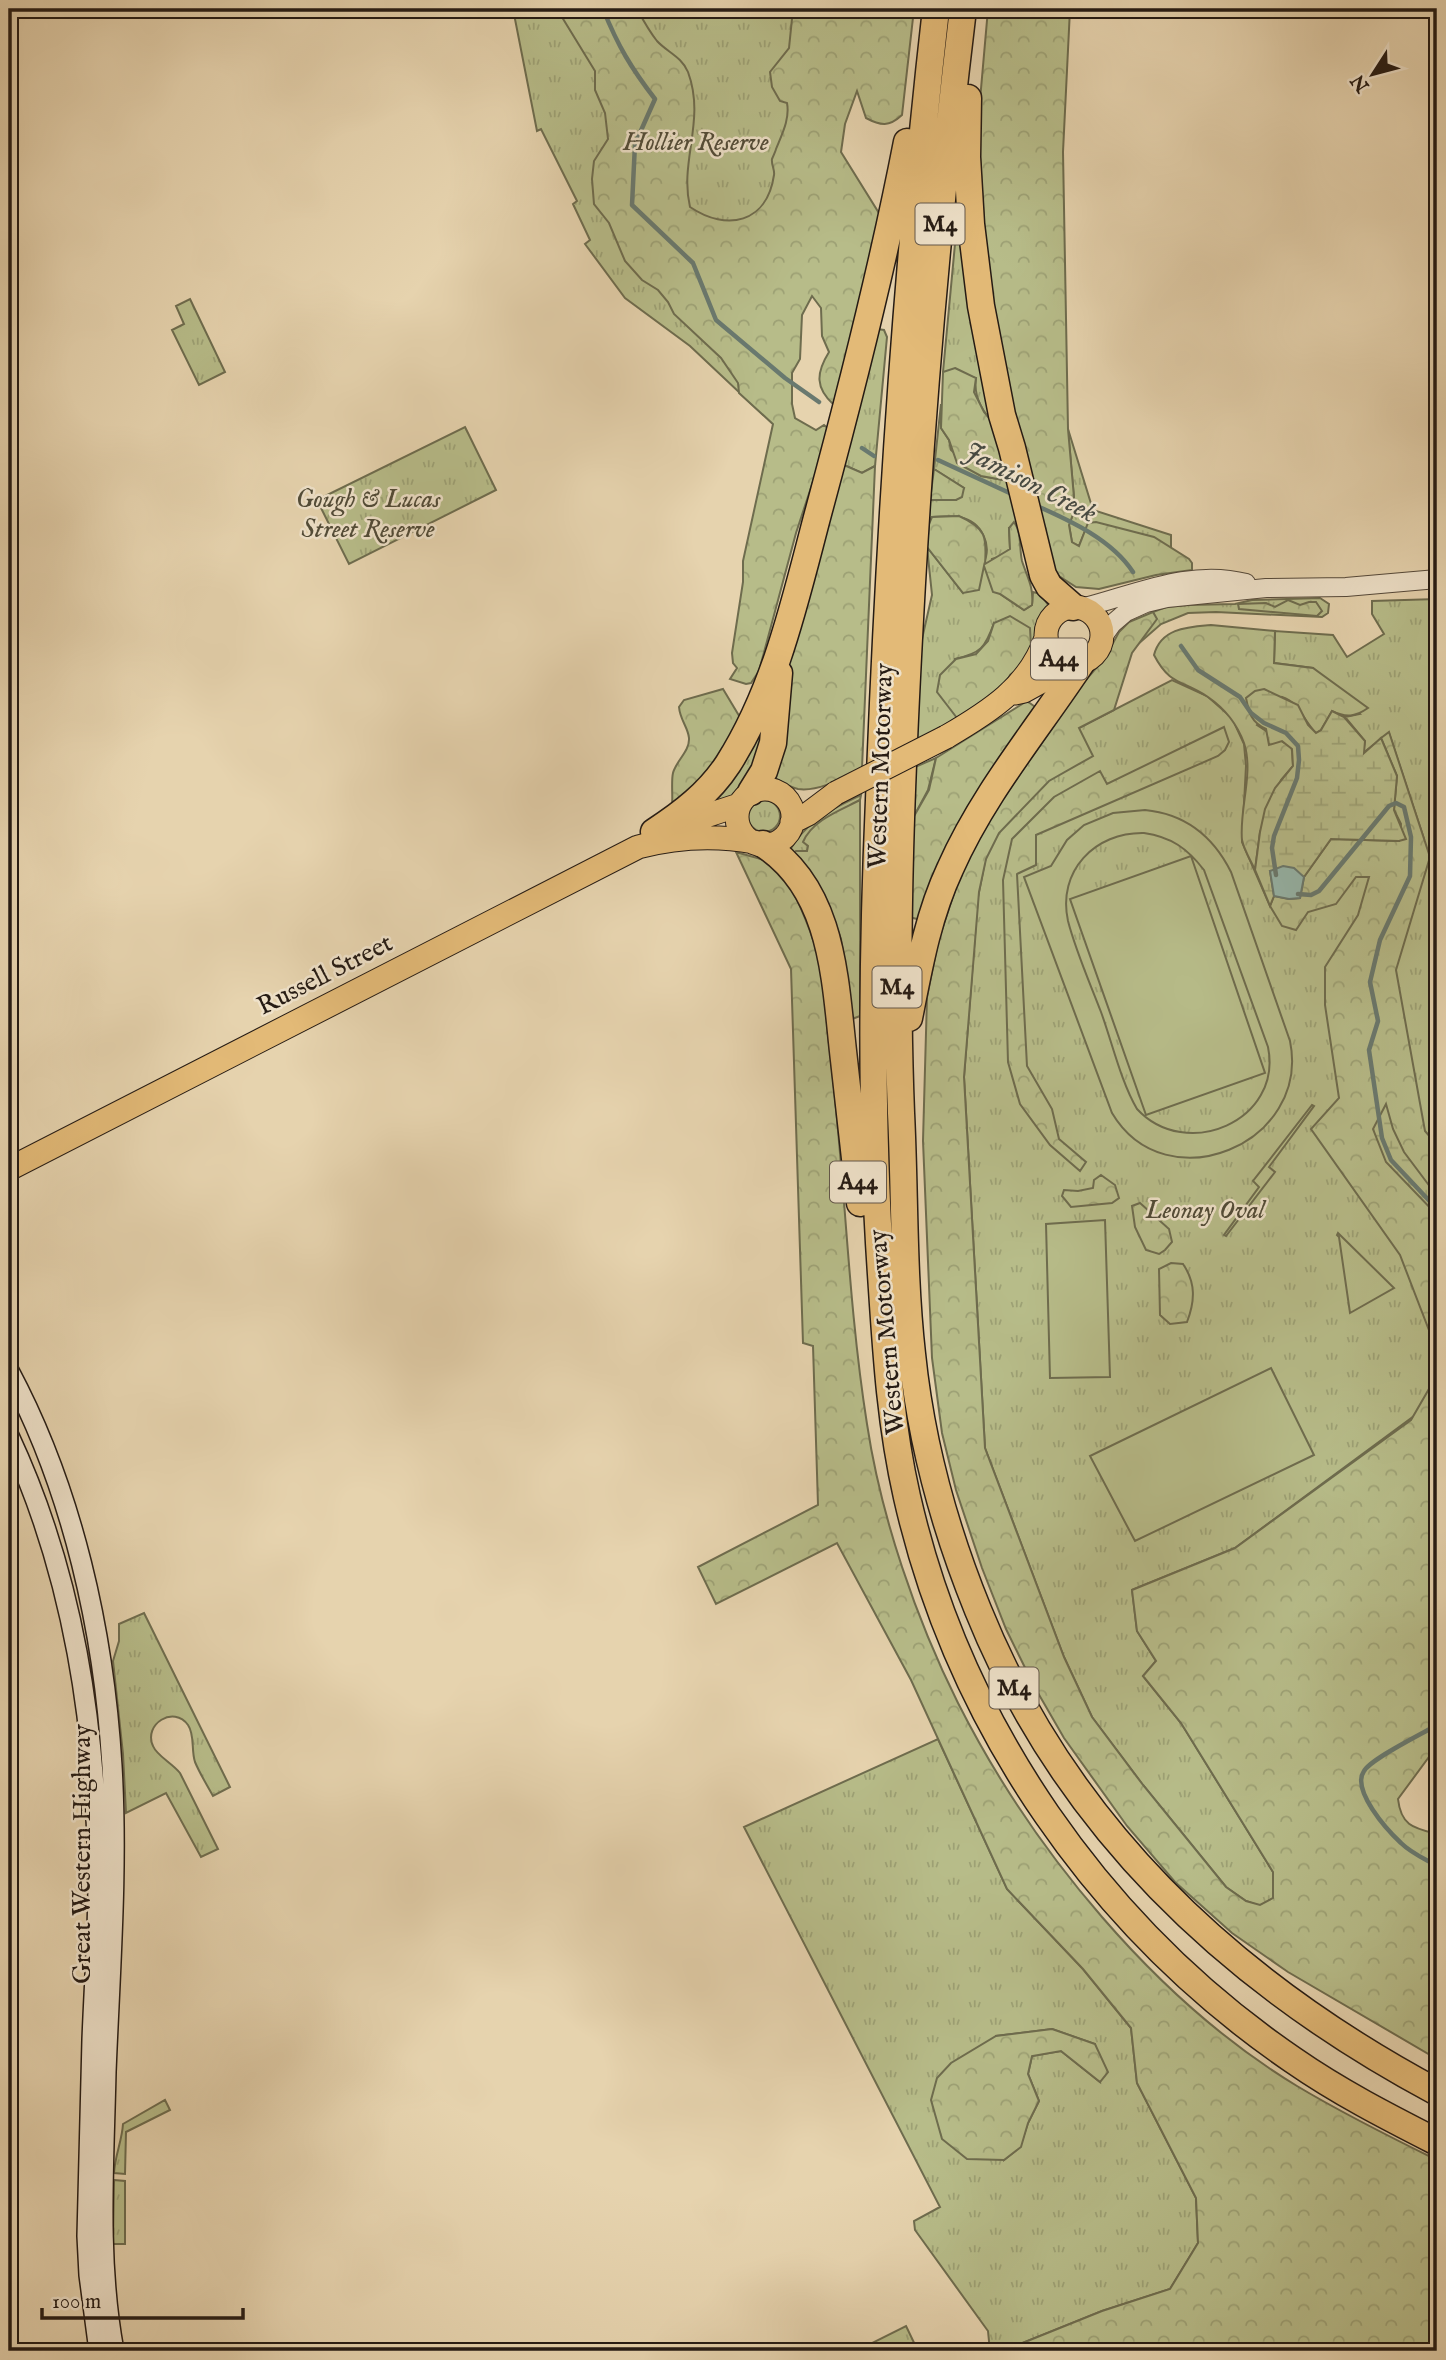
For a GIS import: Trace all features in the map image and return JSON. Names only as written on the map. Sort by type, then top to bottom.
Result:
[{"type":"highway","name":"M4","points":[[646,840],[692,805],[719,776],[743,736],[781,652],[851,392],[896,199],[910,122],[925,9]]},
{"type":"highway","name":"Western Motorway","points":[[936,9],[917,191],[907,487],[876,864],[873,1062],[875,1197],[890,1408],[916,1537],[952,1641],[995,1730],[1047,1816],[1111,1899],[1185,1974],[1257,2035],[1341,2091],[1437,2142]]},
{"type":"highway","name":"Western Motorway","points":[[910,432],[963,9]]},
{"type":"highway","points":[[976,9],[968,99],[967,157],[971,224],[987,342],[1002,415],[1013,448],[1043,575],[1049,586],[1077,608]]},
{"type":"highway","name":"Western Motorway","points":[[907,487],[905,697],[898,864],[898,1062],[908,1316],[916,1388],[924,1429],[933,1473],[955,1548],[979,1615],[1013,1685],[1052,1752],[1093,1810],[1145,1873],[1199,1927],[1264,1982],[1310,2016],[1437,2092]]},
{"type":"highway","name":"A44","points":[[916,1537],[899,1505],[878,1401],[868,1274],[829,943],[812,899],[796,872],[780,855],[745,836],[739,827],[737,816],[745,799],[770,790],[789,811],[836,793],[946,737],[1012,694],[1024,691],[1078,663],[1096,653],[1102,630],[1095,616],[1077,608],[1056,613],[1046,629],[1046,638],[1052,653],[1058,659],[1078,663]]},
{"type":"highway","name":"A44","points":[[1012,694],[1034,664],[1046,638]]},
{"type":"highway","name":"M4","points":[[745,799],[764,771],[773,743],[781,652]]},
{"type":"highway","name":"M4","points":[[901,1110],[909,1022],[921,956],[950,868],[992,793],[1078,663]]},
{"type":"highway","name":"Russell Street","points":[[9,1168],[646,840],[745,799]]},
{"type":"highway","points":[[759,843],[773,843],[782,839],[788,831],[789,811]]},
{"type":"highway","name":"Russell Street","points":[[646,840],[739,839],[759,843]]},
{"type":"main road","name":"Russell Street","points":[[9,1181],[37,1154]]},
{"type":"main road","name":"Great Western Highway","points":[[9,1371],[59,1491],[88,1596],[105,1692],[112,1768],[114,1877],[102,2223],[105,2289],[114,2351]]},
{"type":"main road","name":"Great Western Highway","points":[[9,1436],[37,1503],[61,1577],[78,1654],[91,1741],[98,1883],[87,2236],[99,2351]]},
{"type":"street","points":[[1077,608],[1159,585],[1205,579],[1235,580],[1266,588]]},
{"type":"street","points":[[1102,638],[1119,617],[1146,603],[1167,598],[1266,588],[1346,587],[1437,579]]},
{"type":"green space","name":"Hollier Reserve","points":[[513,9],[854,9],[773,424],[690,346],[625,298],[585,244],[590,240],[573,204],[577,201],[541,129],[537,131]]},
{"type":"green space","name":"Hollier Reserve","points":[[557,9],[637,9],[657,41],[682,62],[693,90],[694,107],[687,190],[690,207],[704,215],[731,221],[754,213],[770,191],[774,173],[772,159],[785,126],[788,109],[787,103],[780,101],[772,87],[770,72],[789,48],[793,9],[914,9],[902,115],[885,124],[866,118],[857,91],[845,124],[841,152],[882,218],[834,405],[821,386],[820,374],[829,352],[822,336],[821,308],[812,296],[802,315],[800,359],[792,373],[795,418],[816,430],[824,425],[830,430],[796,533],[759,671],[751,683],[730,679],[737,668],[733,663],[732,653],[743,582],[743,561],[773,424],[739,393],[738,383],[721,358],[674,314],[658,290],[642,280],[625,261],[609,223],[594,204],[594,161],[608,139],[605,113],[595,90],[595,71]]},
{"type":"green space","points":[[988,9],[1070,9],[1063,152],[1068,429],[1075,509],[1069,525],[1072,542],[1079,546],[1088,523],[1096,522],[1154,537],[1189,559],[1192,570],[1156,575],[1099,589],[1076,587],[1059,576],[1050,562],[1005,387],[988,290],[978,123]]},
{"type":"green space","points":[[962,241],[998,429],[981,405],[976,393],[976,378],[943,372],[955,244]]},
{"type":"green space","points":[[190,299],[225,372],[199,385],[172,330],[184,324],[176,306]]},
{"type":"green space","points":[[877,329],[884,330],[887,337],[875,466],[862,473],[844,465]]},
{"type":"green space","points":[[955,368],[976,378],[974,392],[984,412],[998,429],[1009,481],[981,476],[957,463],[949,440],[941,428],[943,372]]},
{"type":"green space","points":[[941,404],[941,428],[949,440],[951,450],[981,476],[1009,481],[1018,528],[1009,528],[1010,549],[1002,556],[992,559],[1000,594],[1024,610],[1032,605],[1033,592],[1041,594],[1050,608],[1042,618],[1033,655],[994,623],[981,648],[955,659],[957,718],[914,742],[922,639],[932,595],[927,547],[963,593],[983,565],[987,550],[984,535],[968,520],[954,516],[932,517],[929,524],[930,500],[956,500],[964,488],[934,469]]},
{"type":"green space","name":"Gough & Lucas Street Reserve","points":[[465,427],[496,490],[349,564],[317,500]]},
{"type":"green space","points":[[1068,429],[1093,510],[1171,535],[1171,550],[1088,524],[1079,546],[1072,543],[1069,525],[1075,509]]},
{"type":"green space","points":[[844,465],[862,473],[875,466],[862,768],[823,786],[798,789],[773,777],[783,682]]},
{"type":"green space","points":[[934,469],[964,488],[962,497],[956,500],[930,500]]},
{"type":"green space","points":[[959,516],[975,525],[983,534],[986,547],[985,564],[1010,549],[1009,528],[1014,522],[1017,526],[1022,561],[1031,587],[1032,605],[1024,610],[993,592],[984,566],[979,590],[963,593],[927,547],[932,517]]},
{"type":"green space","points":[[1320,598],[1329,604],[1328,613],[1322,617],[1188,613],[1161,624],[1137,645],[1156,619],[1153,612],[1166,607]]},
{"type":"green space","name":"Leonay Oval","points":[[1437,599],[1437,1399],[1235,1548],[1132,1590],[1137,1631],[1156,1661],[1143,1676],[1181,1723],[1273,1872],[1273,1898],[1260,1906],[1246,1901],[1226,1887],[1092,1717],[1064,1657],[985,1448],[964,1077],[978,897],[991,831],[1069,733],[1172,680],[1207,696],[1232,718],[1244,744],[1246,766],[1242,842],[1270,906],[1424,839],[1389,733],[1363,753],[1365,741],[1345,717],[1360,714],[1313,668],[1274,663],[1275,631],[1333,635],[1347,657],[1384,634],[1372,614],[1372,601]]},
{"type":"green space","points":[[1288,600],[1300,605],[1316,602],[1322,611],[1317,616],[1239,609],[1238,604],[1266,603],[1275,607]]},
{"type":"green space","points":[[1153,612],[1157,619],[1132,653],[1114,710],[1079,728],[1093,756],[1049,781],[999,833],[986,859],[979,892],[964,1077],[985,1448],[1064,1657],[1092,1717],[1226,1887],[1246,1901],[1260,1905],[1273,1898],[1273,1872],[1181,1723],[1143,1676],[1156,1661],[1137,1631],[1132,1590],[1235,1548],[1411,1420],[1437,1375],[1437,1746],[1398,1799],[1402,1815],[1410,1824],[1437,1834],[1437,2059],[1288,1972],[1232,1933],[1175,1882],[1127,1826],[1064,1738],[1006,1629],[956,1490],[942,1433],[932,1358],[923,1141],[927,997],[938,942],[962,869],[981,830],[1084,682],[1105,658],[1119,632],[1129,622]]},
{"type":"green space","points":[[1010,616],[1030,628],[1031,647],[1028,661],[1010,675],[1005,686],[957,718],[937,692],[940,675],[956,659],[976,654],[988,641],[994,623]]},
{"type":"green space","points":[[1211,625],[1275,631],[1274,663],[1313,668],[1368,708],[1350,716],[1332,711],[1321,730],[1316,733],[1293,703],[1282,697],[1257,725],[1292,748],[1293,766],[1281,780],[1260,832],[1255,870],[1242,840],[1247,755],[1241,736],[1219,706],[1172,677],[1154,655],[1169,634],[1185,628]]},
{"type":"green space","points":[[723,689],[741,719],[711,768],[672,806],[673,773],[689,743],[679,707],[684,700]]},
{"type":"green space","points":[[769,689],[762,741],[754,765],[739,788],[741,790],[722,805],[705,798]]},
{"type":"green space","points":[[1264,689],[1298,705],[1308,725],[1316,733],[1321,730],[1332,711],[1344,717],[1365,741],[1364,753],[1381,738],[1397,776],[1394,810],[1406,839],[1331,839],[1304,877],[1298,873],[1270,871],[1274,896],[1270,906],[1255,870],[1260,832],[1265,809],[1275,788],[1293,766],[1292,749],[1282,741],[1269,745],[1266,729],[1254,720],[1250,713],[1246,698],[1255,691]]},
{"type":"green space","points":[[1027,701],[1038,709],[921,920],[909,917],[913,818],[929,790],[936,758]]},
{"type":"green space","points":[[1224,727],[1229,742],[1218,756],[1036,835],[1036,865],[1017,874],[1027,1066],[1052,1109],[1059,1139],[1086,1162],[1080,1171],[1050,1145],[1020,1104],[1008,1062],[1003,880],[1012,839],[1054,797],[1100,771],[1107,784]]},
{"type":"green space","points":[[1389,732],[1430,857],[1396,970],[1425,1131],[1437,1145],[1437,1208],[1432,1210],[1437,1215],[1437,1351],[1400,1255],[1311,1129],[1339,1098],[1325,1005],[1325,967],[1358,915],[1369,877],[1356,877],[1336,904],[1308,912],[1296,930],[1282,926],[1270,906],[1274,896],[1300,898],[1304,877],[1331,839],[1399,841],[1401,824],[1394,810],[1397,776],[1381,738]]},
{"type":"green space","points":[[936,758],[928,790],[913,818],[915,767]]},
{"type":"green space","points":[[861,795],[860,800],[824,820],[807,851],[791,856],[788,853],[811,824]]},
{"type":"green space","points":[[764,800],[775,805],[780,816],[775,827],[764,832],[753,827],[748,816],[753,805]]},
{"type":"green space","points":[[860,800],[860,1016],[852,1019],[841,939],[833,917],[791,856],[796,851],[807,851],[808,846],[803,842],[807,834],[820,822]]},
{"type":"green space","points":[[1145,810],[1173,816],[1197,829],[1216,848],[1231,872],[1290,1041],[1291,1077],[1279,1108],[1257,1133],[1229,1150],[1198,1157],[1166,1155],[1136,1140],[1112,1113],[1024,877],[1051,866],[1067,840],[1084,825],[1113,813]],"holes":[[[1144,833],[1162,837],[1178,845],[1204,870],[1268,1047],[1269,1073],[1261,1095],[1246,1113],[1226,1126],[1204,1132],[1180,1132],[1157,1125],[1137,1109],[1121,1074],[1068,921],[1068,886],[1083,858],[1110,839],[1126,834]]]},
{"type":"green space","points":[[736,852],[766,861],[781,872],[802,912],[818,955],[839,1139],[860,1377],[873,1459],[902,1567],[943,1671],[988,1758],[1022,1812],[1060,1866],[1147,1966],[1245,2051],[1297,2086],[1437,2160],[1437,2351],[1008,2351],[1102,2311],[1170,2289],[1198,2243],[1196,2198],[1137,2083],[1131,2028],[1083,1969],[1007,1889],[911,1680],[837,1543],[716,1604],[698,1567],[818,1505],[813,1346],[803,1343],[791,969]]},
{"type":"green space","points":[[1191,856],[1265,1073],[1146,1115],[1070,899]]},
{"type":"green space","points":[[1386,1104],[1393,1129],[1404,1152],[1437,1196],[1437,1215],[1386,1162],[1373,1129]]},
{"type":"green space","points":[[1312,1105],[1314,1106],[1269,1167],[1275,1172],[1226,1236],[1224,1235],[1259,1187],[1253,1181]]},
{"type":"green space","points":[[1101,1175],[1115,1185],[1119,1198],[1112,1203],[1071,1207],[1062,1196],[1064,1190],[1093,1188],[1094,1180]]},
{"type":"green space","points":[[1140,1203],[1169,1229],[1172,1242],[1159,1254],[1146,1250],[1135,1227],[1132,1206]]},
{"type":"green space","points":[[1105,1220],[1110,1377],[1050,1378],[1046,1224]]},
{"type":"green space","points":[[1338,1233],[1394,1288],[1350,1313],[1337,1235]]},
{"type":"green space","points":[[1171,1263],[1183,1264],[1192,1285],[1192,1307],[1187,1322],[1170,1324],[1160,1315],[1159,1269]]},
{"type":"green space","points":[[1271,1368],[1314,1455],[1135,1541],[1090,1456]]},
{"type":"green space","points":[[144,1613],[230,1787],[213,1796],[195,1762],[191,1733],[182,1719],[168,1717],[156,1724],[151,1738],[153,1746],[180,1773],[218,1849],[201,1857],[166,1793],[126,1813],[113,1661],[119,1641],[119,1624]]},
{"type":"green space","points":[[938,1739],[1007,1889],[1083,1969],[1131,2028],[1137,2083],[1196,2198],[1198,2243],[1170,2289],[1102,2311],[1008,2351],[990,2351],[988,2331],[915,2230],[914,2221],[940,2207],[744,1827]],"holes":[[[1052,2029],[1095,2044],[1100,2082],[1061,2051],[1032,2056],[1028,2074],[1039,2101],[1020,2147],[1004,2160],[996,2036]]]},
{"type":"green space","points":[[1052,2029],[1095,2044],[1108,2072],[1100,2082],[1061,2051],[1032,2056],[1028,2074],[1039,2101],[1028,2123],[1021,2147],[1004,2160],[967,2159],[942,2139],[931,2100],[937,2078],[951,2063],[996,2036]]},
{"type":"green space","points":[[165,2100],[170,2110],[126,2132],[125,2174],[114,2173],[123,2124]]},
{"type":"green space","points":[[114,2180],[125,2181],[125,2244],[113,2244]]},
{"type":"green space","points":[[906,2326],[918,2351],[867,2351],[864,2347]]},
{"type":"water","points":[[1283,866],[1294,868],[1304,877],[1300,898],[1274,896],[1270,871]]},
{"type":"waterway","name":"Jamison Creek","points":[[603,9],[626,56],[655,99],[635,144],[632,205],[693,263],[716,320],[785,378],[819,402]]},
{"type":"waterway","name":"Jamison Creek","points":[[862,448],[874,456]]},
{"type":"waterway","name":"Jamison Creek","points":[[938,460],[1014,495]]},
{"type":"waterway","name":"Jamison Creek","points":[[1037,506],[1077,525],[1102,541],[1114,550],[1133,572]]},
{"type":"waterway","name":"Jamison Creek","points":[[1181,646],[1198,670],[1240,697],[1251,713],[1264,723],[1286,733],[1298,746],[1297,778],[1274,836],[1272,848],[1276,875]]},
{"type":"waterway","name":"Jamison Creek","points":[[1298,894],[1311,895],[1319,891],[1389,806],[1396,803],[1404,807],[1411,837],[1410,876],[1380,940],[1370,982],[1378,1021],[1369,1050],[1382,1138],[1391,1160],[1437,1209]]},
{"type":"waterway","name":"Jamison Creek","points":[[1437,1725],[1377,1760],[1364,1771],[1361,1779],[1366,1799],[1387,1829],[1409,1850],[1437,1866]]}]
